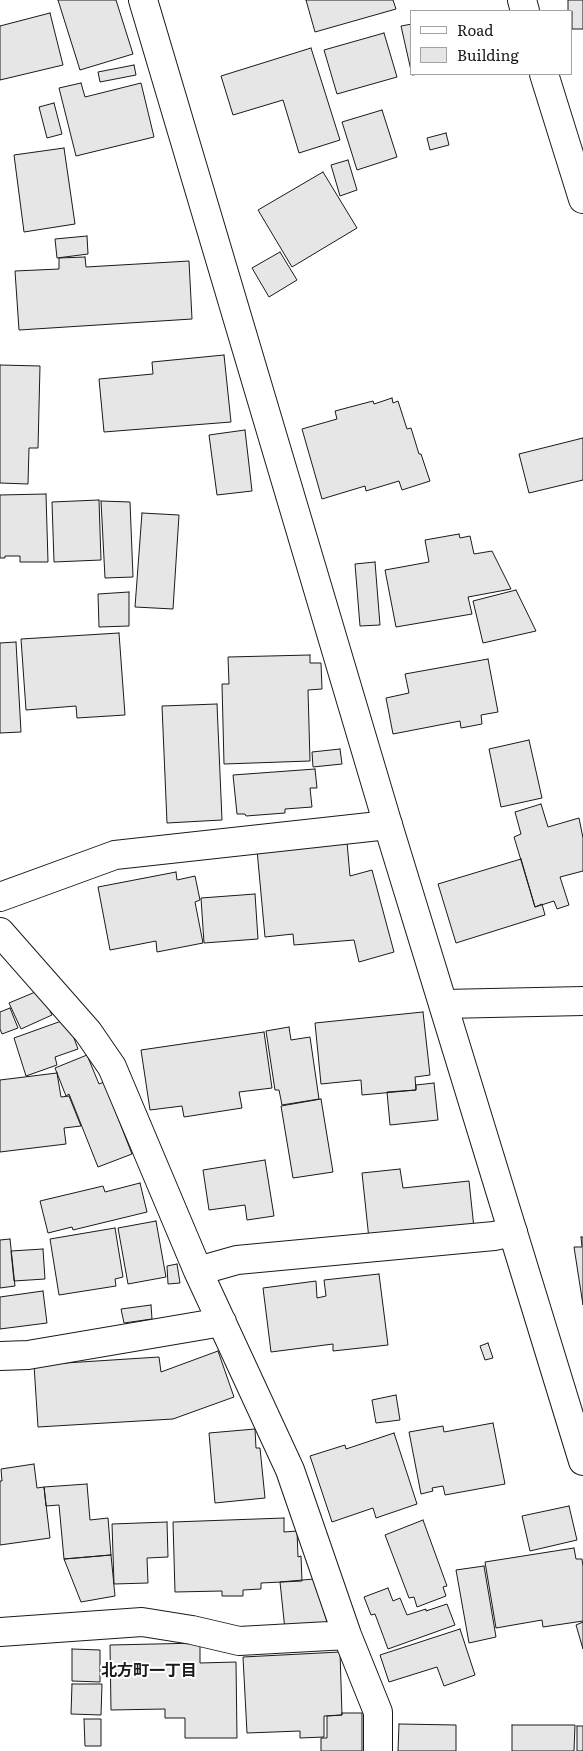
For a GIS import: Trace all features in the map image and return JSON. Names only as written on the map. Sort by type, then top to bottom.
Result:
[{"type":"street","points":[[143,0],[388,825],[583,1461]]},
{"type":"street","points":[[544,75],[583,200]]},
{"type":"street","points":[[0,897],[115,855],[388,825]]},
{"type":"street","points":[[0,932],[88,1032],[112,1067],[198,1270],[290,1470],[347,1635],[378,1712],[378,1751]]},
{"type":"street","points":[[444,1004],[583,1001]]},
{"type":"street","points":[[198,1270],[237,1260],[494,1236],[513,1232]]},
{"type":"street","points":[[0,1356],[28,1354],[222,1322]]},
{"type":"street","points":[[0,1632],[142,1622],[192,1630],[240,1641],[347,1635]]},
{"type":"building","points":[[58,0],[116,0],[133,54],[80,70]]},
{"type":"building","points":[[306,0],[393,0],[396,9],[315,32]]},
{"type":"building","points":[[568,0],[583,0],[583,29],[573,29],[573,10],[568,10]]},
{"type":"building","points":[[50,13],[63,65],[0,80],[0,26]]},
{"type":"building","points":[[410,24],[410,66],[401,26]]},
{"type":"building","points":[[384,33],[397,77],[337,94],[324,50]]},
{"type":"building","points":[[311,48],[340,140],[299,153],[283,100],[233,115],[221,76]]},
{"type":"building","points":[[134,65],[136,75],[100,82],[98,72]]},
{"type":"building","points":[[81,83],[85,97],[141,83],[154,137],[76,156],[59,88]]},
{"type":"building","points":[[54,103],[62,134],[47,138],[39,107]]},
{"type":"building","points":[[382,110],[397,157],[357,170],[342,122]]},
{"type":"building","points":[[446,133],[449,145],[430,150],[427,138]]},
{"type":"building","points":[[64,148],[75,224],[24,232],[14,155]]},
{"type":"building","points":[[348,160],[357,190],[340,196],[331,165]]},
{"type":"building","points":[[323,172],[357,228],[292,267],[258,210]]},
{"type":"building","points":[[87,236],[88,254],[57,258],[55,239]]},
{"type":"building","points":[[280,252],[297,280],[269,297],[252,268]]},
{"type":"building","points":[[85,257],[86,267],[189,261],[192,319],[19,330],[15,271],[59,269],[59,258]]},
{"type":"building","points":[[224,355],[231,422],[104,432],[99,379],[153,374],[152,362]]},
{"type":"building","points":[[0,365],[40,366],[38,448],[29,448],[28,484],[0,483]]},
{"type":"building","points":[[392,398],[393,403],[398,401],[407,429],[411,428],[430,481],[402,490],[399,481],[366,491],[365,486],[322,499],[302,429],[337,419],[335,411],[373,401],[374,404]]},
{"type":"building","points":[[245,430],[252,491],[217,495],[209,435]]},
{"type":"building","points":[[583,438],[583,480],[529,493],[519,454]]},
{"type":"building","points":[[46,494],[48,562],[20,562],[20,556],[0,558],[0,495]]},
{"type":"building","points":[[99,500],[101,560],[54,562],[52,502]]},
{"type":"building","points":[[101,501],[130,502],[133,577],[105,578]]},
{"type":"building","points":[[142,513],[179,515],[173,609],[135,607]]},
{"type":"building","points":[[459,534],[460,538],[470,536],[474,554],[492,551],[511,589],[468,597],[472,614],[396,627],[385,570],[429,562],[425,540]]},
{"type":"building","points":[[375,562],[380,625],[360,626],[355,564]]},
{"type":"building","points":[[516,590],[536,631],[483,643],[473,601]]},
{"type":"building","points":[[129,592],[129,626],[99,627],[98,594]]},
{"type":"building","points":[[119,633],[125,715],[77,718],[76,706],[26,710],[21,639]]},
{"type":"building","points":[[16,642],[21,732],[0,733],[0,643]]},
{"type":"building","points":[[310,655],[310,663],[321,663],[322,689],[308,690],[310,761],[224,764],[222,684],[229,684],[228,657]]},
{"type":"building","points":[[488,659],[498,712],[481,715],[482,724],[461,728],[460,721],[393,734],[386,698],[409,693],[405,674]]},
{"type":"building","points":[[217,704],[222,820],[167,823],[162,706]]},
{"type":"building","points":[[529,740],[542,798],[501,807],[489,749]]},
{"type":"building","points":[[340,749],[342,764],[313,767],[312,752]]},
{"type":"building","points":[[315,769],[317,788],[310,788],[312,807],[285,809],[285,813],[246,816],[245,814],[237,814],[233,775]]},
{"type":"building","points":[[541,804],[548,827],[579,818],[583,838],[583,871],[560,877],[569,905],[557,909],[554,901],[535,907],[514,837],[521,834],[515,812]]},
{"type":"building","points":[[347,842],[350,876],[372,870],[394,952],[359,962],[354,940],[294,945],[293,934],[265,937],[257,850]]},
{"type":"building","points":[[521,859],[535,907],[542,904],[545,915],[456,943],[438,884]]},
{"type":"building","points":[[176,872],[177,880],[195,876],[200,900],[195,902],[203,943],[157,952],[156,941],[110,950],[98,887]]},
{"type":"building","points":[[255,894],[258,939],[204,943],[201,898]]},
{"type":"building","points":[[40,990],[52,1015],[21,1029],[9,1003]]},
{"type":"building","points":[[10,1008],[18,1028],[2,1034],[0,1029],[0,1012]]},
{"type":"building","points":[[423,1012],[430,1075],[415,1077],[416,1090],[362,1095],[361,1080],[321,1084],[315,1023]]},
{"type":"building","points":[[67,1019],[78,1049],[55,1057],[57,1065],[26,1076],[14,1038]]},
{"type":"building","points":[[289,1027],[291,1040],[310,1037],[319,1099],[282,1105],[279,1090],[275,1090],[266,1031]]},
{"type":"building","points":[[264,1032],[272,1088],[239,1092],[242,1108],[184,1117],[182,1106],[150,1110],[141,1050]]},
{"type":"building","points":[[87,1055],[99,1084],[104,1082],[132,1154],[98,1167],[69,1094],[66,1096],[55,1068]]},
{"type":"building","points":[[57,1073],[61,1097],[69,1096],[81,1126],[64,1128],[66,1144],[0,1152],[0,1080]]},
{"type":"building","points":[[434,1083],[438,1120],[390,1125],[387,1092],[416,1090],[416,1085]]},
{"type":"building","points":[[321,1099],[333,1172],[293,1178],[281,1106]]},
{"type":"building","points":[[265,1160],[274,1216],[247,1220],[245,1205],[209,1210],[203,1170]]},
{"type":"building","points":[[400,1169],[403,1188],[469,1181],[474,1228],[369,1239],[362,1173]]},
{"type":"building","points":[[140,1183],[147,1212],[73,1230],[72,1227],[48,1233],[40,1201],[103,1186],[105,1192]]},
{"type":"building","points":[[156,1221],[166,1277],[128,1284],[118,1228]]},
{"type":"building","points":[[115,1228],[123,1277],[115,1279],[116,1286],[59,1295],[50,1239]]},
{"type":"building","points":[[581,1237],[583,1237],[583,1305],[574,1247],[582,1247]]},
{"type":"building","points":[[10,1239],[15,1286],[0,1288],[0,1240]]},
{"type":"building","points":[[43,1249],[45,1279],[14,1281],[11,1251]]},
{"type":"building","points":[[177,1264],[180,1283],[168,1284],[167,1266]]},
{"type":"building","points":[[379,1274],[388,1345],[333,1351],[333,1344],[271,1352],[263,1288],[316,1281],[317,1298],[326,1296],[324,1280]]},
{"type":"building","points":[[43,1291],[47,1323],[0,1329],[0,1297]]},
{"type":"building","points":[[151,1305],[152,1319],[124,1323],[121,1309]]},
{"type":"building","points":[[488,1343],[493,1358],[485,1360],[480,1346]]},
{"type":"building","points":[[218,1351],[234,1397],[173,1419],[38,1427],[34,1365],[159,1357],[161,1372]]},
{"type":"building","points":[[396,1395],[400,1420],[376,1423],[372,1400]]},
{"type":"building","points":[[493,1423],[505,1484],[445,1495],[443,1486],[432,1488],[433,1491],[421,1494],[409,1432],[443,1426],[444,1432]]},
{"type":"building","points":[[255,1429],[256,1448],[260,1448],[265,1498],[215,1503],[209,1433]]},
{"type":"building","points":[[394,1433],[417,1504],[376,1518],[373,1508],[332,1522],[310,1456],[345,1445],[346,1449]]},
{"type":"building","points":[[34,1464],[37,1488],[44,1487],[50,1538],[0,1545],[1,1469]]},
{"type":"building","points":[[87,1484],[90,1520],[108,1518],[111,1555],[64,1559],[59,1505],[46,1506],[44,1487]]},
{"type":"building","points":[[569,1506],[577,1540],[530,1551],[522,1516]]},
{"type":"building","points":[[284,1518],[284,1532],[297,1531],[298,1557],[301,1556],[302,1581],[261,1583],[261,1589],[243,1590],[243,1596],[222,1596],[222,1591],[175,1592],[173,1522]]},
{"type":"building","points":[[423,1520],[447,1586],[443,1587],[446,1596],[417,1607],[414,1597],[409,1598],[385,1535]]},
{"type":"building","points":[[167,1522],[168,1557],[147,1558],[148,1583],[114,1584],[112,1524]]},
{"type":"building","points":[[574,1548],[576,1559],[582,1559],[583,1567],[583,1621],[543,1627],[542,1620],[496,1628],[485,1562]]},
{"type":"building","points":[[111,1555],[115,1596],[81,1602],[64,1559]]},
{"type":"building","points":[[484,1566],[496,1637],[469,1643],[456,1570]]},
{"type":"building","points":[[314,1579],[328,1625],[285,1630],[280,1582]]},
{"type":"building","points":[[388,1588],[393,1601],[400,1598],[407,1615],[447,1604],[455,1625],[388,1649],[375,1614],[371,1615],[364,1597]]},
{"type":"building","points":[[583,1622],[583,1649],[576,1625]]},
{"type":"building","points":[[460,1629],[475,1675],[444,1686],[437,1667],[389,1682],[380,1655]]},
{"type":"building","points":[[200,1643],[200,1663],[236,1662],[237,1738],[185,1738],[185,1718],[165,1718],[165,1709],[111,1710],[110,1645]]},
{"type":"building","points":[[72,1649],[100,1650],[100,1682],[72,1681]]},
{"type":"building","points":[[340,1652],[342,1715],[324,1716],[324,1737],[300,1738],[300,1731],[247,1733],[243,1657]]},
{"type":"building","points":[[72,1684],[102,1684],[101,1715],[71,1714]]},
{"type":"building","points":[[342,1713],[362,1713],[362,1751],[321,1751],[321,1738],[327,1738],[327,1716],[342,1715]]},
{"type":"building","points":[[84,1719],[101,1719],[101,1746],[85,1746]]},
{"type":"building","points":[[399,1724],[456,1725],[456,1751],[398,1751]]},
{"type":"building","points":[[512,1725],[575,1725],[574,1751],[512,1751]]},
{"type":"building","points":[[577,1726],[583,1726],[583,1751],[577,1751]]},
{"type":"district","name":"北方町一丁目","points":[[149,1671]]}]
